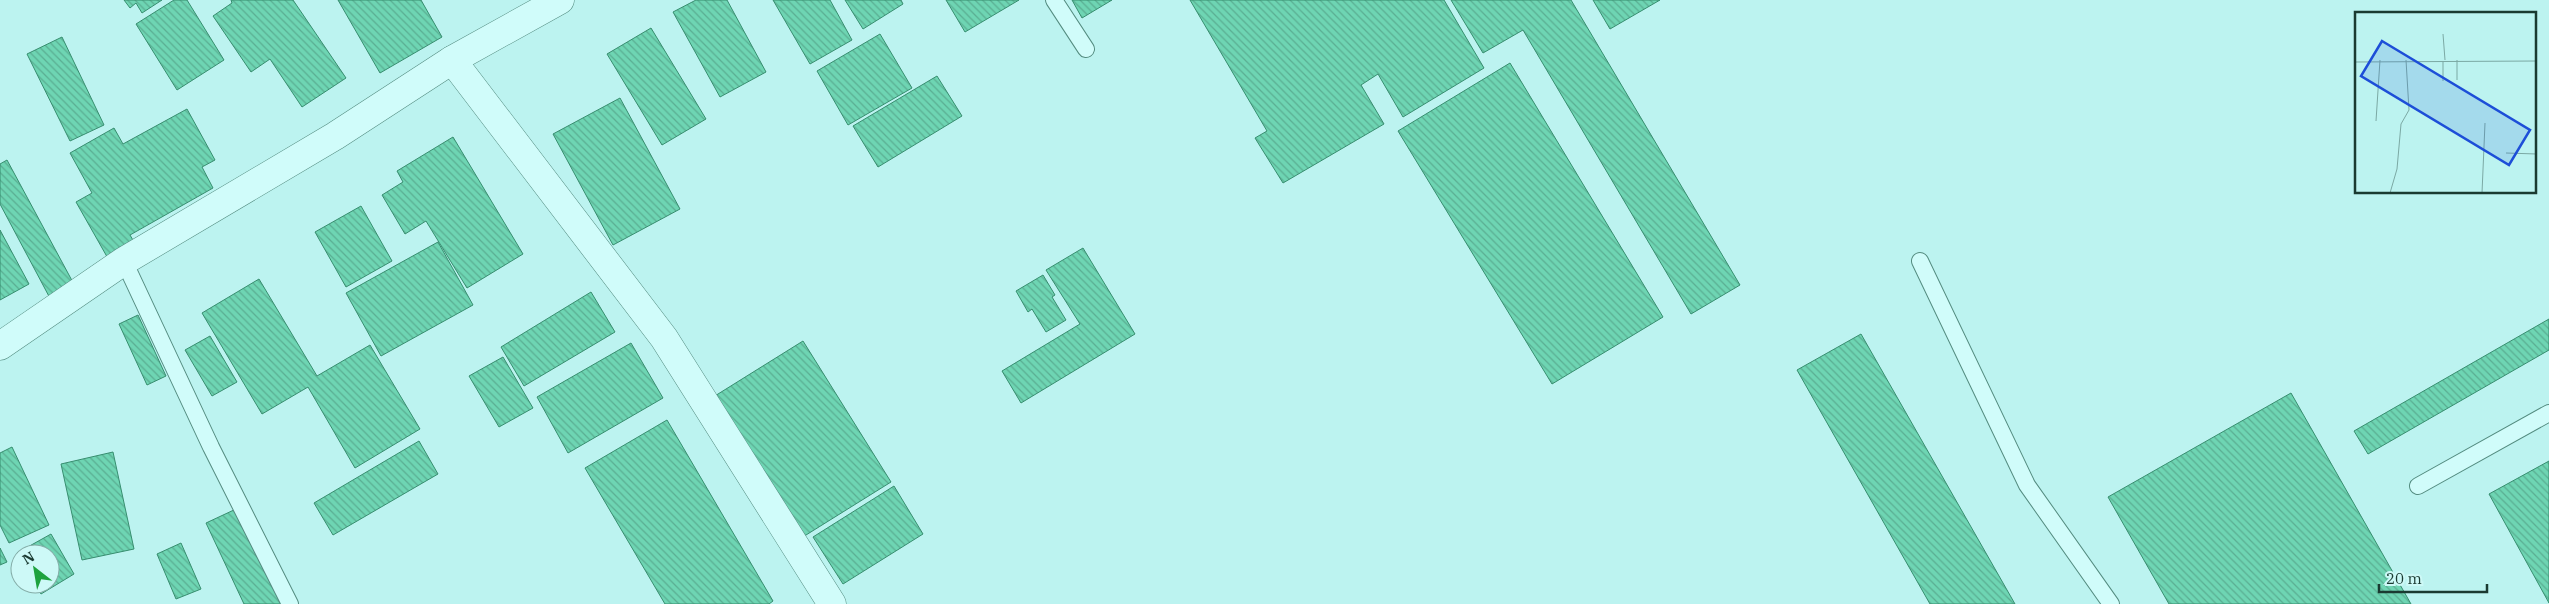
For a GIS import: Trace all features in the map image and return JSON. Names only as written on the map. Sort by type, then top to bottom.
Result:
[{"type":"street","points":[[0,346],[124,261],[334,136],[452,60],[560,0]]},
{"type":"street","points":[[452,60],[664,338],[832,604]]},
{"type":"lane","points":[[1054,0],[1086,49]]},
{"type":"lane","points":[[124,261],[215,456],[290,604]]},
{"type":"lane","points":[[1920,261],[2027,485],[2111,604]]},
{"type":"lane","points":[[2418,486],[2549,413]]},
{"type":"building","points":[[124,0],[162,0],[142,13],[136,3],[130,8]]},
{"type":"building","points":[[174,0],[187,0],[224,60],[177,90],[136,24]]},
{"type":"building","points":[[231,0],[293,0],[346,78],[302,107],[270,59],[251,72],[213,16],[232,3]]},
{"type":"building","points":[[338,0],[421,0],[442,37],[380,73]]},
{"type":"building","points":[[696,0],[727,0],[766,72],[720,97],[673,12]]},
{"type":"building","points":[[773,0],[830,0],[852,40],[810,64]]},
{"type":"building","points":[[845,0],[901,0],[903,4],[863,29]]},
{"type":"building","points":[[946,0],[1019,0],[965,32]]},
{"type":"building","points":[[1072,0],[1112,0],[1082,18]]},
{"type":"building","points":[[1190,0],[1444,0],[1484,68],[1403,117],[1378,74],[1361,85],[1384,124],[1283,183],[1255,138],[1267,131]]},
{"type":"building","points":[[1451,0],[1571,0],[1740,285],[1691,314],[1523,30],[1483,53]]},
{"type":"building","points":[[1593,0],[1660,0],[1610,29]]},
{"type":"building","points":[[651,28],[706,119],[662,145],[607,54]]},
{"type":"building","points":[[880,34],[912,88],[848,125],[817,71]]},
{"type":"building","points":[[62,37],[104,125],[70,141],[27,54]]},
{"type":"building","points":[[1510,63],[1663,317],[1552,384],[1398,131]]},
{"type":"building","points":[[937,76],[962,116],[878,167],[853,126]]},
{"type":"building","points":[[620,98],[680,209],[613,245],[553,134]]},
{"type":"building","points":[[187,109],[215,160],[202,167],[213,188],[130,235],[137,247],[110,262],[76,202],[92,193],[70,153],[114,128],[123,144]]},
{"type":"building","points":[[453,137],[523,254],[467,288],[426,221],[405,234],[382,195],[403,182],[397,171]]},
{"type":"building","points":[[7,160],[76,288],[52,302],[0,204],[0,164]]},
{"type":"building","points":[[361,206],[392,261],[346,287],[315,232]]},
{"type":"building","points":[[0,230],[29,284],[0,300]]},
{"type":"building","points":[[438,242],[473,305],[381,356],[346,293]]},
{"type":"building","points":[[1083,248],[1135,334],[1021,403],[1002,371],[1080,324],[1046,270]]},
{"type":"building","points":[[1043,275],[1055,295],[1052,297],[1066,320],[1046,332],[1032,309],[1028,312],[1016,291]]},
{"type":"building","points":[[259,279],[317,376],[370,345],[420,429],[355,468],[308,387],[262,414],[202,313]]},
{"type":"building","points":[[591,292],[615,332],[524,386],[501,347]]},
{"type":"building","points":[[138,315],[166,376],[147,385],[119,324]]},
{"type":"building","points":[[2549,319],[2549,350],[2368,454],[2354,431]]},
{"type":"building","points":[[1861,334],[2015,604],[1930,604],[1797,370]]},
{"type":"building","points":[[210,336],[237,382],[212,396],[185,350]]},
{"type":"building","points":[[803,341],[891,482],[798,540],[710,399]]},
{"type":"building","points":[[631,343],[663,398],[568,453],[537,397]]},
{"type":"building","points":[[503,357],[533,408],[499,427],[469,376]]},
{"type":"building","points":[[2291,393],[2411,604],[2169,604],[2108,497]]},
{"type":"building","points":[[667,420],[773,601],[769,604],[665,604],[585,468]]},
{"type":"building","points":[[419,441],[438,474],[333,535],[314,503]]},
{"type":"building","points":[[12,447],[49,525],[9,543],[0,525],[0,453]]},
{"type":"building","points":[[113,452],[134,549],[82,560],[61,464]]},
{"type":"building","points":[[2549,461],[2549,603],[2489,494]]},
{"type":"building","points":[[894,486],[923,534],[843,584],[813,537]]},
{"type":"building","points":[[236,509],[281,604],[244,604],[206,523]]},
{"type":"building","points":[[51,534],[57,544],[33,544]]},
{"type":"building","points":[[181,543],[201,589],[176,599],[157,554]]},
{"type":"building","points":[[0,548],[7,562],[0,565]]},
{"type":"building","points":[[60,550],[74,574],[60,582]]}]
